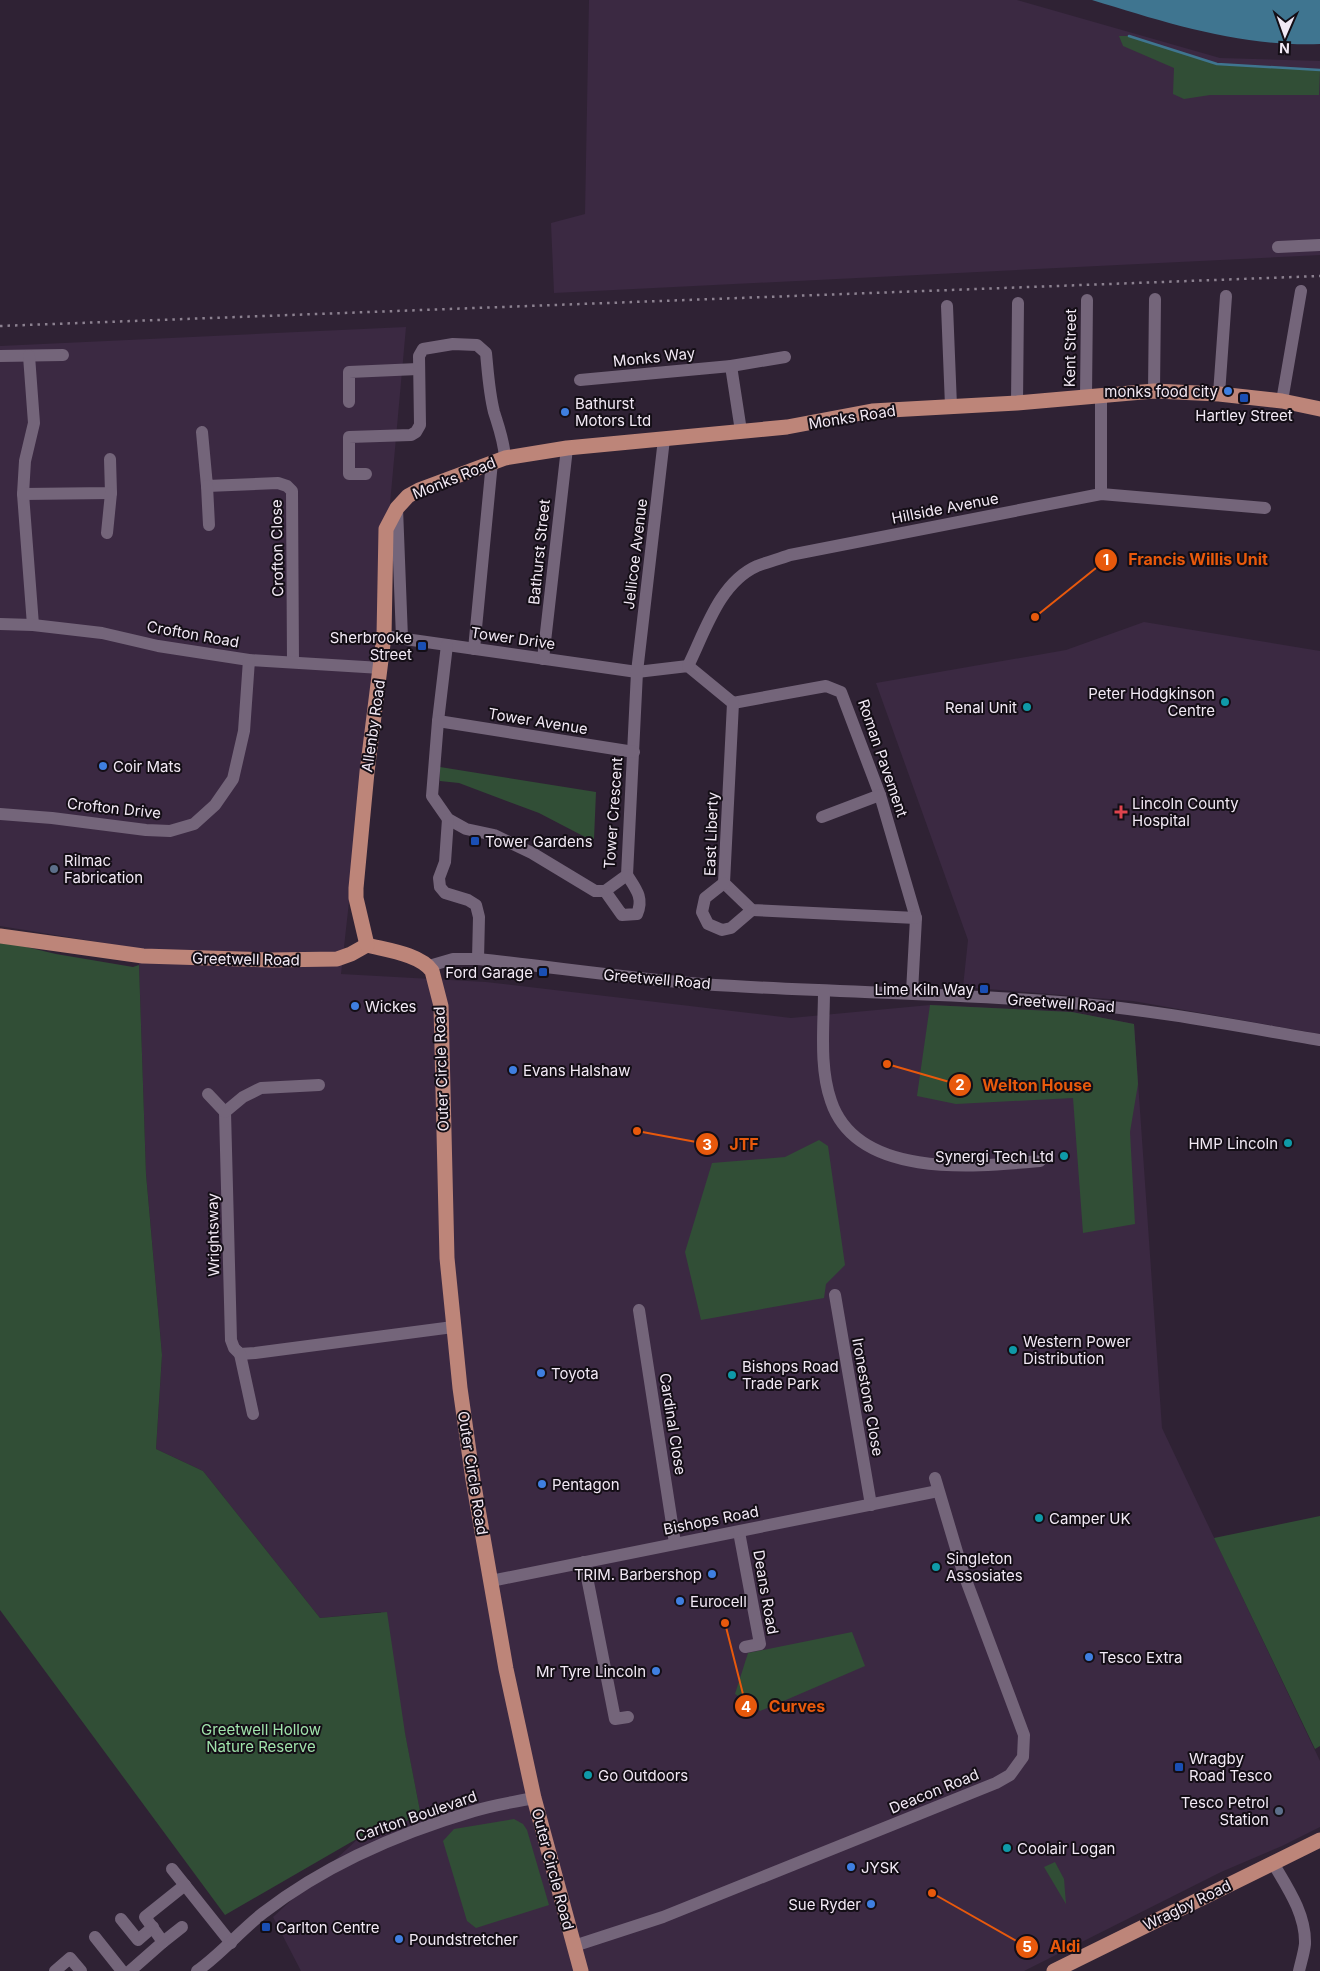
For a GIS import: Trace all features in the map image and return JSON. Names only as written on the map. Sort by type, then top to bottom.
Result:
[{"type":"main road","name":"Monks Road","points":[[397,508],[408,496],[419,490],[499,460],[567,448],[787,427],[872,411],[1017,403],[1154,391],[1219,394],[1282,401],[1320,409]]},
{"type":"main road","name":"Allenby Road","points":[[367,945],[356,898],[356,888],[367,772],[384,636],[386,529],[397,508]]},
{"type":"main road","name":"Greetwell Road","points":[[0,936],[143,956],[193,959],[337,959],[367,945]]},
{"type":"main road","points":[[367,945],[412,958],[429,966]]},
{"type":"main road","name":"Outer Circle Road","points":[[429,966],[435,976],[440,1006],[445,1230],[453,1327],[473,1480],[534,1798],[580,1971]]},
{"type":"main road","name":"Wragby Road","points":[[1054,1971],[1320,1840]]},
{"type":"street","points":[[1278,247],[1320,245]]},
{"type":"street","points":[[1282,401],[1302,291]]},
{"type":"street","points":[[1219,394],[1226,296]]},
{"type":"street","points":[[1154,391],[1155,299]]},
{"type":"street","name":"Kent Street","points":[[1087,300],[1101,494]]},
{"type":"street","points":[[1017,403],[1018,303]]},
{"type":"street","points":[[947,306],[951,406]]},
{"type":"street","points":[[366,474],[349,474],[349,437],[411,434],[416,432],[420,425],[418,356],[423,349],[453,344],[477,345],[486,353],[487,378],[494,411],[503,438],[474,649]]},
{"type":"street","points":[[0,356],[63,356]]},
{"type":"street","points":[[29,356],[34,423],[25,461],[24,494],[33,625]]},
{"type":"street","name":"Monks Way","points":[[580,380],[731,366],[785,357]]},
{"type":"street","points":[[731,366],[741,431]]},
{"type":"street","points":[[349,402],[349,372],[418,370]]},
{"type":"street","points":[[202,432],[209,525]]},
{"type":"street","name":"Jellicoe Avenue","points":[[637,672],[664,439]]},
{"type":"street","name":"Bathurst Street","points":[[543,659],[567,448]]},
{"type":"street","points":[[108,533],[111,493],[110,459]]},
{"type":"street","name":"Crofton Close","points":[[207,486],[278,483],[288,486],[292,491],[293,661]]},
{"type":"street","points":[[24,494],[111,493]]},
{"type":"street","name":"Hillside Avenue","points":[[688,666],[715,610],[730,587],[755,567],[790,555],[1101,494],[1264,508]]},
{"type":"street","points":[[397,508],[402,638]]},
{"type":"street","name":"Crofton Road","points":[[0,624],[33,625],[102,633],[158,646],[249,660],[293,661],[381,668]]},
{"type":"street","name":"Tower Drive","points":[[384,636],[637,672]]},
{"type":"street","name":"Tower Crescent","points":[[447,645],[432,796],[448,819],[466,829],[494,835],[532,853],[595,891],[605,891],[628,875],[637,672]]},
{"type":"street","name":"Crofton Drive","points":[[0,814],[52,818],[146,830],[170,831],[194,824],[214,805],[232,780],[244,731],[249,660]]},
{"type":"street","points":[[637,672],[688,666],[733,703]]},
{"type":"street","name":"Roman Pavement","points":[[733,703],[826,686],[834,688],[845,698],[880,796],[916,918],[912,992]]},
{"type":"street","name":"East Liberty","points":[[733,703],[724,883],[752,910]]},
{"type":"street","name":"Tower Avenue","points":[[438,721],[634,752]]},
{"type":"street","points":[[822,817],[880,796]]},
{"type":"street","points":[[448,819],[445,862],[439,878],[440,888],[446,893],[468,900],[476,905],[479,916],[478,959]]},
{"type":"street","points":[[605,891],[622,915],[638,914],[641,905],[640,895],[628,875]]},
{"type":"street","points":[[724,883],[705,898],[702,912],[708,924],[722,930],[731,928],[752,910],[916,918]]},
{"type":"street","name":"Greetwell Road","points":[[429,966],[453,959],[478,959],[682,982],[824,991],[912,992],[1140,1009],[1320,1040]]},
{"type":"street","points":[[824,991],[825,1065],[830,1099],[840,1122],[860,1143],[889,1155],[919,1162],[958,1165],[1040,1161]]},
{"type":"street","points":[[208,1094],[225,1112],[243,1097],[261,1088],[319,1085]]},
{"type":"street","name":"Wrightsway","points":[[225,1112],[231,1340],[234,1348],[240,1354],[253,1414]]},
{"type":"street","name":"Ironestone Close","points":[[835,1296],[871,1505]]},
{"type":"street","name":"Cardinal Close","points":[[639,1310],[675,1543]]},
{"type":"street","points":[[240,1354],[453,1327]]},
{"type":"street","name":"Deacon Road","points":[[574,1946],[663,1917],[946,1804],[1010,1775],[1023,1757],[1024,1736],[966,1580],[935,1478]]},
{"type":"street","name":"Bishops Road","points":[[491,1581],[938,1491]]},
{"type":"street","name":"Deans Road","points":[[739,1532],[760,1644],[745,1647]]},
{"type":"street","points":[[584,1562],[615,1719],[628,1717]]},
{"type":"street","name":"Carlton Boulevard","points":[[197,1971],[231,1944],[262,1914],[356,1854],[395,1838],[474,1811],[534,1798]]},
{"type":"street","points":[[1273,1863],[1291,1895],[1303,1924],[1305,1944],[1299,1971]]},
{"type":"street","points":[[172,1869],[231,1944]]},
{"type":"street","points":[[164,1942],[145,1917],[184,1885]]},
{"type":"street","points":[[121,1919],[138,1940],[153,1927]]},
{"type":"street","points":[[130,1971],[182,1928]]},
{"type":"street","points":[[95,1937],[116,1969]]},
{"type":"street","points":[[55,1971],[70,1958],[81,1971]]},
{"type":"shaded area","points":[[589,0],[1017,0],[1220,58],[1320,61],[1320,255],[554,293],[551,223],[585,214]]},
{"type":"shaded area","points":[[406,327],[376,659],[341,974],[486,982],[791,1018],[930,1005],[1072,1012],[1134,1024],[1162,1428],[1320,1761],[1320,1827],[1282,1846],[1221,1872],[1024,1971],[301,1971],[273,1917],[360,1837],[421,1816],[381,1612],[320,1618],[203,1471],[156,1449],[162,1355],[146,1174],[139,965],[134,948],[0,926],[0,346]]},
{"type":"shaded area","name":"Lincoln County Hospital","points":[[1144,622],[1320,651],[1320,1034],[1133,1001],[963,987],[968,940],[876,683],[1066,650]]},
{"type":"green space","points":[[1119,36],[1129,36],[1217,64],[1320,70],[1319,95],[1210,95],[1184,99],[1173,94],[1174,68],[1123,46]]},
{"type":"green space","points":[[440,767],[596,792],[594,839],[587,838],[539,813],[459,783],[440,781]]},
{"type":"green space","name":"Greetwell Hollow Nature Reserve","points":[[0,943],[133,967],[139,965],[146,1174],[162,1355],[156,1449],[203,1471],[320,1618],[387,1612],[405,1733],[421,1816],[360,1837],[225,1915],[0,1610]]},
{"type":"green space","points":[[930,1005],[1072,1012],[1134,1024],[1138,1084],[1130,1132],[1135,1224],[1083,1233],[1073,1098],[956,1104],[917,1096]]},
{"type":"green space","points":[[819,1140],[828,1146],[845,1265],[826,1284],[824,1298],[701,1320],[685,1252],[712,1163],[785,1157]]},
{"type":"green space","points":[[1320,1516],[1320,1746],[1315,1749],[1214,1538]]},
{"type":"green space","points":[[852,1632],[865,1666],[760,1711],[735,1694],[748,1653]]},
{"type":"green space","points":[[514,1819],[523,1824],[527,1830],[549,1905],[476,1928],[467,1921],[443,1841],[454,1829]]},
{"type":"green space","points":[[1055,1862],[1064,1879],[1066,1904],[1044,1867]]},
{"type":"water","points":[[1092,0],[1320,0],[1320,44],[1262,42],[1204,32]]},
{"type":"waterway","points":[[1129,36],[1217,64],[1320,70]]},
{"type":"railway","points":[[0,326],[1320,276]]},
{"type":"place","name":"monks food city","points":[[1228,391]]},
{"type":"place","name":"Hartley Street","points":[[1244,398]]},
{"type":"place","name":"Bathurst Motors Ltd","points":[[565,412]]},
{"type":"place","name":"Francis Willis Unit","points":[[1035,617]]},
{"type":"place","name":"Sherbrooke Street","points":[[422,646]]},
{"type":"place","name":"Peter Hodgkinson Centre","points":[[1225,702]]},
{"type":"place","name":"Renal Unit","points":[[1027,707]]},
{"type":"place","name":"Coir Mats","points":[[103,766]]},
{"type":"place","name":"Lincoln County Hospital","points":[[1121,812]]},
{"type":"place","name":"Tower Gardens","points":[[475,841]]},
{"type":"place","name":"Rilmac Fabrication","points":[[54,869]]},
{"type":"place","name":"Ford Garage","points":[[543,972]]},
{"type":"place","name":"Lime Kiln Way","points":[[984,989]]},
{"type":"place","name":"Wickes","points":[[355,1006]]},
{"type":"place","name":"Welton House","points":[[887,1064]]},
{"type":"place","name":"Evans Halshaw","points":[[513,1070]]},
{"type":"place","name":"JTF","points":[[637,1131]]},
{"type":"place","name":"HMP Lincoln","points":[[1288,1143]]},
{"type":"place","name":"Synergi Tech Ltd","points":[[1064,1156]]},
{"type":"place","name":"Western Power Distribution","points":[[1013,1350]]},
{"type":"place","name":"Toyota","points":[[541,1373]]},
{"type":"place","name":"Bishops Road Trade Park","points":[[732,1375]]},
{"type":"place","name":"Pentagon","points":[[542,1484]]},
{"type":"place","name":"Camper UK","points":[[1039,1518]]},
{"type":"place","name":"Singleton Assosiates","points":[[936,1567]]},
{"type":"place","name":"TRIM. Barbershop","points":[[712,1574]]},
{"type":"place","name":"Eurocell","points":[[680,1601]]},
{"type":"place","name":"Curves","points":[[725,1623]]},
{"type":"place","name":"Tesco Extra","points":[[1089,1657]]},
{"type":"place","name":"Mr Tyre Lincoln","points":[[656,1671]]},
{"type":"place","name":"Wragby Road Tesco","points":[[1179,1767]]},
{"type":"place","name":"Go Outdoors","points":[[588,1775]]},
{"type":"place","name":"Tesco Petrol Station","points":[[1279,1811]]},
{"type":"place","name":"Coolair Logan","points":[[1007,1848]]},
{"type":"place","name":"JYSK","points":[[851,1867]]},
{"type":"place","name":"Aldi","points":[[932,1893]]},
{"type":"place","name":"Sue Ryder","points":[[871,1904]]},
{"type":"place","name":"Carlton Centre","points":[[266,1927]]},
{"type":"place","name":"Poundstretcher","points":[[399,1939]]}]
